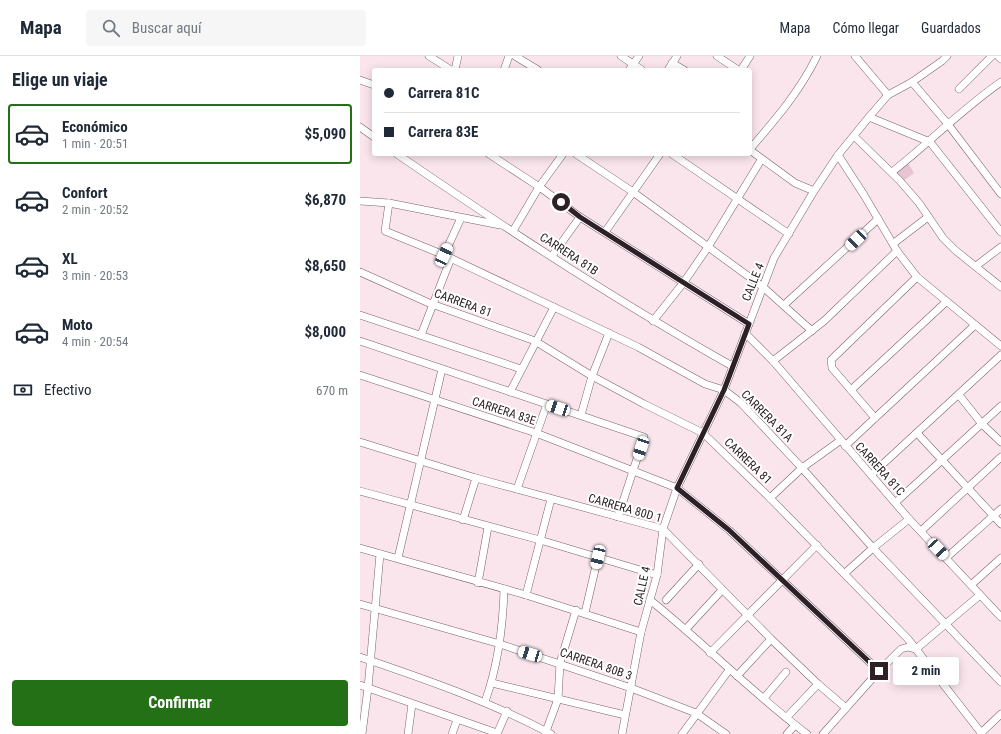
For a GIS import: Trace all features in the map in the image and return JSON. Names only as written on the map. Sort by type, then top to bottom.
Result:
[{"type":"street","points":[[430,56],[448,68]]},
{"type":"street","points":[[455,68],[458,56]]},
{"type":"street","points":[[505,68],[509,56]]},
{"type":"street","points":[[515,56],[535,68]]},
{"type":"street","points":[[621,56],[631,67],[639,56]]},
{"type":"street","points":[[669,68],[677,56]]},
{"type":"street","points":[[717,56],[735,68]]},
{"type":"street","points":[[742,68],[750,56]]},
{"type":"street","points":[[752,148],[782,112],[806,78],[817,56]]},
{"type":"street","points":[[855,56],[888,95]]},
{"type":"street","points":[[959,89],[992,56]]},
{"type":"street","points":[[998,56],[1001,59]]},
{"type":"street","name":"CALLE 4","points":[[622,734],[642,632],[657,575],[663,529],[677,488],[724,390],[774,258],[814,191],[838,155],[869,117],[888,95],[912,82],[942,58]]},
{"type":"street","points":[[672,63],[681,68]]},
{"type":"street","points":[[360,80],[372,84]]},
{"type":"street","points":[[912,82],[947,123],[1001,194]]},
{"type":"street","points":[[892,172],[930,142],[947,123],[1001,82]]},
{"type":"street","points":[[869,117],[930,142],[1001,232]]},
{"type":"street","points":[[360,127],[372,136]]},
{"type":"street","points":[[854,136],[892,172],[943,238],[1001,287]]},
{"type":"street","points":[[752,152],[761,160],[795,183],[814,191]]},
{"type":"street","points":[[838,155],[894,243],[897,251],[917,277],[1001,346]]},
{"type":"street","name":"CARRERA 81B","points":[[401,156],[503,225],[653,321],[732,366]]},
{"type":"street","points":[[492,156],[539,187],[580,217],[749,324]]},
{"type":"street","points":[[513,231],[539,187],[562,156]]},
{"type":"street","points":[[579,156],[633,192],[763,287],[812,331]]},
{"type":"street","points":[[605,232],[659,156]]},
{"type":"street","points":[[675,156],[789,234]]},
{"type":"street","points":[[653,321],[684,282],[708,247],[761,160]]},
{"type":"street","points":[[360,201],[389,203],[503,225]]},
{"type":"street","name":"CARRERA 81A","points":[[389,203],[386,231],[448,257],[638,347],[705,384],[724,390],[741,403],[802,468],[873,548],[1001,682]]},
{"type":"street","points":[[552,256],[580,217]]},
{"type":"street","points":[[894,243],[928,217]]},
{"type":"street","points":[[421,335],[434,305],[461,218]]},
{"type":"street","points":[[784,305],[878,219]]},
{"type":"street","points":[[976,266],[1001,247]]},
{"type":"street","points":[[773,361],[812,331],[897,251]]},
{"type":"street","name":"CARRERA 81","points":[[360,272],[434,305],[535,341],[592,376],[703,433],[845,573],[916,649],[981,733]]},
{"type":"street","points":[[875,418],[832,368],[831,360],[917,277]]},
{"type":"street","points":[[851,390],[946,302]]},
{"type":"street","points":[[510,392],[535,341],[554,307]]},
{"type":"street","points":[[360,315],[522,369]]},
{"type":"street","points":[[770,498],[802,468],[843,443],[875,418],[975,326]]},
{"type":"street","points":[[581,415],[592,376],[609,333]]},
{"type":"street","name":"CARRERA 81C","points":[[745,333],[773,361],[896,502],[909,519],[980,595],[999,613]]},
{"type":"street","points":[[360,341],[644,437],[618,517]]},
{"type":"street","points":[[871,475],[1001,355]]},
{"type":"street","points":[[398,558],[442,369]]},
{"type":"street","name":"CARRERA 83E","points":[[360,376],[536,433],[677,488],[729,530],[879,671]]},
{"type":"street","points":[[959,395],[982,424],[1001,442]]},
{"type":"street","points":[[517,489],[547,404]]},
{"type":"street","points":[[896,502],[1001,406]]},
{"type":"street","points":[[917,433],[1001,524]]},
{"type":"street","name":"CARRERA 80D 1","points":[[360,442],[476,478],[663,529],[771,639],[818,684],[846,708]]},
{"type":"street","points":[[921,531],[1001,457]]},
{"type":"street","points":[[463,520],[476,478]]},
{"type":"street","points":[[360,491],[410,506],[540,540],[657,575]]},
{"type":"street","points":[[526,595],[551,498]]},
{"type":"street","points":[[946,558],[1001,509]]},
{"type":"street","points":[[845,573],[909,519]]},
{"type":"street","points":[[478,582],[488,527]]},
{"type":"street","points":[[710,653],[817,545]]},
{"type":"street","points":[[360,548],[526,595],[642,632]]},
{"type":"street","points":[[362,734],[371,661],[374,608],[380,554]]},
{"type":"street","points":[[585,613],[598,557]]},
{"type":"street","points":[[971,585],[1001,558]]},
{"type":"street","points":[[666,600],[699,564]]},
{"type":"street","points":[[485,702],[492,683],[500,644],[504,589]]},
{"type":"street","points":[[686,629],[722,590]]},
{"type":"street","points":[[823,734],[879,671],[901,649],[908,647],[916,649],[980,595]]},
{"type":"street","points":[[650,600],[686,629],[729,670],[807,734]]},
{"type":"street","name":"CARRERA 80B 3","points":[[360,604],[500,644],[631,688],[696,713],[726,734]]},
{"type":"street","points":[[360,657],[485,702],[507,711],[547,733],[558,698],[560,663],[576,610]]},
{"type":"street","points":[[738,676],[771,639]]},
{"type":"street","points":[[682,734],[729,670]]},
{"type":"street","points":[[764,698],[786,672]]},
{"type":"street","points":[[492,683],[625,715]]},
{"type":"street","points":[[787,717],[818,684]]},
{"type":"street","points":[[360,685],[497,733],[507,711]]},
{"type":"street","points":[[408,734],[412,704]]},
{"type":"street","points":[[981,733],[1001,714]]},
{"type":"street","points":[[452,734],[457,720]]},
{"type":"street","points":[[787,734],[795,725]]},
{"type":"shaded area","points":[[908,163],[914,173],[903,181],[896,173]]},
{"type":"route","points":[[561,202],[580,217],[749,324],[724,390],[677,488],[729,530],[879,671]]}]
